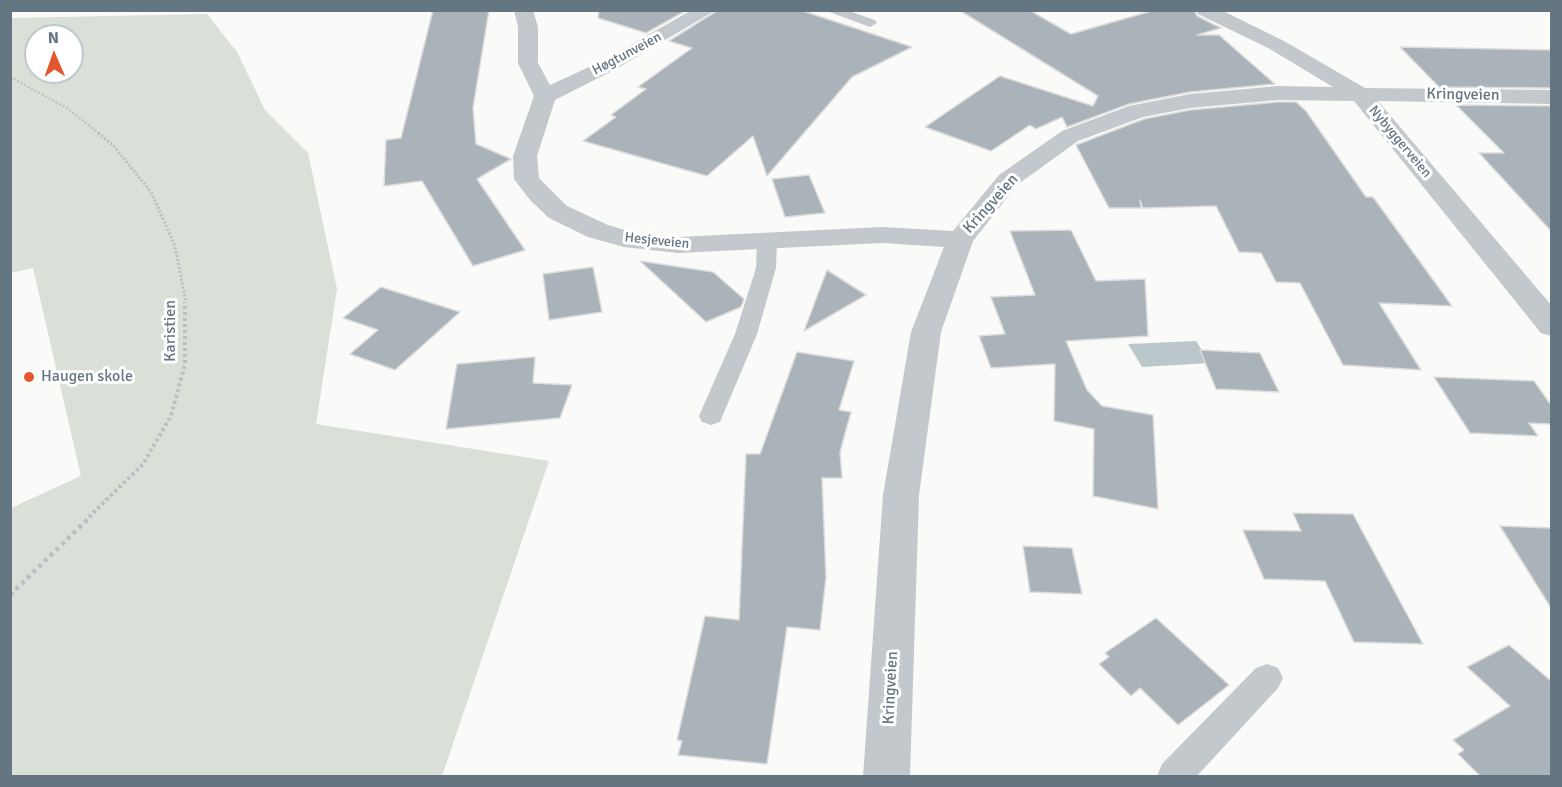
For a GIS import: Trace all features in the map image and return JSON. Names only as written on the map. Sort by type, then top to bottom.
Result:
[{"type":"street","points":[[523,10],[528,27],[528,63],[545,96]]},
{"type":"street","name":"Høgtunveien","points":[[545,96],[707,10]]},
{"type":"street","name":"Nybyggerveien","points":[[1205,10],[1277,45],[1360,94],[1551,326]]},
{"type":"street","name":"Kringveien","points":[[886,777],[901,495],[926,332],[960,240],[1008,180],[1070,136],[1137,111],[1190,101],[1278,93],[1551,97]]},
{"type":"street","name":"Hesjeveien","points":[[545,96],[525,156],[527,179],[539,195],[558,212],[598,231],[634,241],[702,245],[882,235],[960,240]]},
{"type":"lane","points":[[831,10],[870,23]]},
{"type":"lane","points":[[711,416],[746,334],[766,268],[767,242]]},
{"type":"lane","points":[[1174,777],[1268,678]]},
{"type":"path","name":"Karistien","points":[[10,77],[67,108],[113,145],[151,192],[176,246],[187,311],[185,364],[171,416],[143,464],[10,595]]},
{"type":"shaded area","points":[[207,14],[237,52],[265,110],[308,153],[337,289],[316,424],[549,461],[442,776],[11,776],[11,508],[81,476],[33,268],[11,273],[11,18]]},
{"type":"shaded area","points":[[1196,341],[1210,363],[1142,367],[1128,344]]},
{"type":"building","points":[[433,10],[489,10],[473,108],[476,144],[511,159],[477,179],[525,250],[473,266],[422,181],[384,186],[386,140],[401,138]]},
{"type":"building","points":[[599,10],[687,10],[646,33],[598,18]]},
{"type":"building","points":[[718,10],[800,10],[912,47],[852,77],[767,176],[753,136],[707,176],[583,141],[616,117],[611,115],[646,89],[638,87],[692,48],[669,41]]},
{"type":"building","points":[[959,10],[1029,10],[1071,34],[1155,10],[1194,10],[1197,16],[1221,28],[1197,35],[1219,35],[1275,84],[1190,92],[1129,104],[1067,127],[1062,117],[1036,129],[1030,125],[991,151],[925,127],[1000,76],[1093,106],[1098,96]]},
{"type":"building","points":[[1400,47],[1551,50],[1551,88],[1439,87]]},
{"type":"building","points":[[1296,102],[1306,111],[1366,197],[1373,197],[1452,306],[1379,303],[1421,370],[1343,365],[1300,283],[1276,282],[1261,253],[1239,252],[1216,206],[1143,208],[1140,200],[1141,208],[1109,208],[1076,145],[1144,119],[1190,110]]},
{"type":"building","points":[[1456,105],[1551,106],[1551,231],[1479,153],[1504,153]]},
{"type":"building","points":[[809,175],[825,213],[785,217],[772,179]]},
{"type":"building","points":[[1071,230],[1096,281],[1145,279],[1148,336],[1066,341],[1087,390],[1102,406],[1153,415],[1158,509],[1093,496],[1094,429],[1054,421],[1055,364],[991,368],[979,336],[1005,334],[991,297],[1035,295],[1010,231]]},
{"type":"building","points":[[640,261],[713,272],[744,299],[741,307],[706,322]]},
{"type":"building","points":[[593,267],[602,312],[549,320],[543,274]]},
{"type":"building","points":[[827,270],[866,295],[804,331]]},
{"type":"building","points":[[381,287],[460,312],[395,370],[350,354],[378,330],[343,318]]},
{"type":"building","points":[[1200,350],[1260,353],[1279,392],[1216,389]]},
{"type":"building","points":[[797,352],[854,361],[839,410],[851,412],[840,452],[842,478],[822,478],[826,577],[820,630],[787,627],[767,764],[678,755],[682,741],[677,740],[705,616],[739,620],[746,454],[760,454]]},
{"type":"building","points":[[535,357],[533,383],[572,385],[560,418],[446,429],[457,364]]},
{"type":"building","points":[[1434,377],[1534,381],[1551,405],[1551,424],[1529,423],[1538,436],[1470,433]]},
{"type":"building","points":[[1293,513],[1353,514],[1423,644],[1354,642],[1325,581],[1264,579],[1243,530],[1301,531]]},
{"type":"building","points":[[1500,526],[1551,528],[1551,608]]},
{"type":"building","points":[[1023,546],[1072,548],[1082,594],[1030,592]]},
{"type":"building","points":[[1156,618],[1229,685],[1178,725],[1140,688],[1131,696],[1099,664],[1109,657],[1105,653]]},
{"type":"building","points":[[1509,645],[1551,681],[1551,777],[1481,777],[1458,754],[1464,750],[1453,740],[1510,706],[1467,667]]},
{"type":"place","name":"Haugen skole","points":[[29,377]]}]
